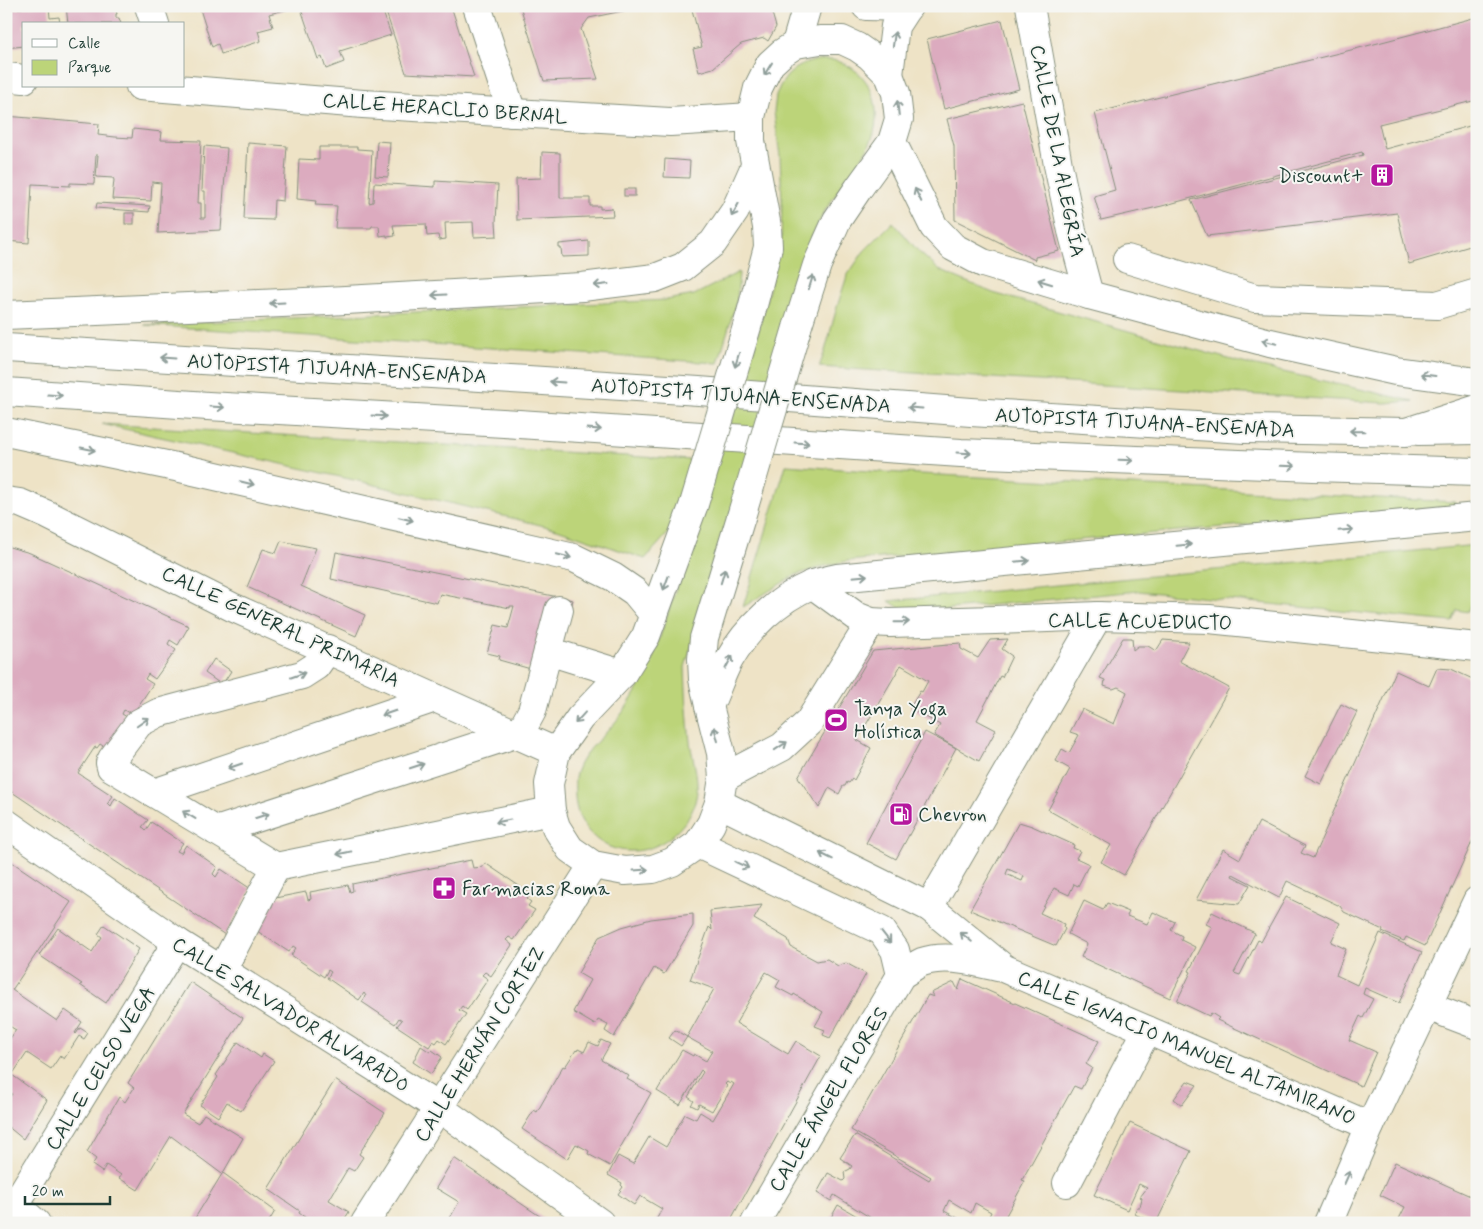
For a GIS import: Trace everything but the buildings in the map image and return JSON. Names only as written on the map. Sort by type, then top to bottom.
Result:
[{"type":"main road","points":[[149,6],[154,22]]},
{"type":"main road","points":[[477,6],[512,113]]},
{"type":"main road","points":[[796,44],[807,6]]},
{"type":"main road","points":[[866,6],[908,6]]},
{"type":"main road","points":[[889,75],[895,26],[908,6]]},
{"type":"main road","name":"CALLE DE LA ALEGRÍA","points":[[1030,6],[1058,165],[1072,231],[1089,295]]},
{"type":"main road","points":[[820,40],[842,40],[858,47],[889,75],[896,93],[899,120],[892,142],[837,220],[817,265],[704,638],[703,679],[721,753],[721,791],[711,824],[698,844],[672,862],[653,869],[625,871],[592,865],[570,849],[556,827],[551,811],[549,784],[556,752],[580,718],[622,674],[646,636],[694,504],[751,313],[768,248],[767,226],[751,141],[751,117],[758,88],[770,64],[782,53],[796,44],[820,40]]},
{"type":"main road","points":[[6,77],[22,78]]},
{"type":"main road","name":"CALLE HERACLIO BERNAL","points":[[176,88],[363,104],[670,122],[751,117]]},
{"type":"main road","points":[[892,142],[934,227],[953,247],[983,263],[1089,295],[1270,343],[1386,369],[1477,382]]},
{"type":"main road","points":[[6,315],[317,302],[572,288],[655,278],[683,267],[713,243],[735,211],[755,166]]},
{"type":"main road","points":[[1127,259],[1255,298],[1437,305],[1477,293]]},
{"type":"main road","name":"AUTOPISTA TIJUANA-ENSENADA","points":[[6,348],[690,390],[971,412],[1245,429],[1406,432],[1477,430]]},
{"type":"main road","name":"AUTOPISTA TIJUANA-ENSENADA","points":[[6,392],[961,453],[1477,472]]},
{"type":"main road","points":[[1406,432],[1477,409]]},
{"type":"main road","points":[[6,432],[176,467],[574,558],[613,577],[635,592],[654,615]]},
{"type":"main road","name":"CALLE GENERAL PRIMARIA","points":[[6,501],[20,503],[48,515],[232,607],[518,733],[556,752]]},
{"type":"main road","points":[[709,706],[729,660],[743,638],[768,612],[812,584],[837,578],[1477,517]]},
{"type":"main road","name":"CALLE ACUEDUCTO","points":[[812,584],[856,616],[871,622],[967,621],[1098,616],[1209,619],[1477,647]]},
{"type":"main road","points":[[216,831],[518,733],[532,711],[559,610]]},
{"type":"main road","points":[[929,907],[1098,616]]},
{"type":"main road","points":[[721,791],[782,747],[809,722],[871,622]]},
{"type":"main road","points":[[328,649],[316,666],[302,675],[158,713],[139,723],[110,763],[111,767],[276,867],[551,811]]},
{"type":"main road","points":[[548,651],[622,674]]},
{"type":"main road","points":[[154,793],[435,698]]},
{"type":"main road","name":"CALLE IGNACIO MANUEL ALTAMIRANO","points":[[721,791],[929,907],[1003,968]]},
{"type":"main road","name":"CALLE SALVADOR ALVARADO","points":[[6,823],[177,942],[438,1107],[600,1223]]},
{"type":"main road","points":[[698,844],[882,931],[896,950],[901,974]]},
{"type":"main road","name":"CALLE HERNÁN CORTEZ","points":[[365,1223],[592,865]]},
{"type":"main road","points":[[222,970],[276,867]]},
{"type":"main road","points":[[1328,1223],[1370,1126],[1477,901]]},
{"type":"main road","name":"CALLE CELSO VEGA","points":[[9,1207],[177,942]]},
{"type":"main road","name":"CALLE IGNACIO MANUEL ALTAMIRANO","points":[[901,974],[921,962],[946,958],[1003,968],[1370,1126]]},
{"type":"main road","name":"CALLE ÁNGEL FLORES","points":[[755,1223],[901,974]]},
{"type":"main road","points":[[1427,1006],[1477,1025]]},
{"type":"main road","points":[[1067,1183],[1147,1030]]},
{"type":"main road","points":[[9,1207],[36,1223]]},
{"type":"green space","points":[[817,60],[840,62],[863,77],[870,88],[876,113],[872,139],[866,151],[824,212],[806,248],[774,372],[685,667],[689,733],[697,780],[695,802],[686,821],[679,830],[661,843],[641,850],[619,850],[600,842],[585,827],[576,807],[576,773],[588,751],[612,727],[628,705],[653,658],[748,371],[781,243],[780,156],[774,112],[776,96],[787,76],[804,64]]},
{"type":"green space","points":[[893,222],[919,252],[939,270],[993,293],[1243,363],[1413,401],[1385,403],[819,367],[847,276],[864,251]]},
{"type":"green space","points":[[739,272],[737,300],[718,363],[144,325],[667,300],[694,295]]},
{"type":"green space","points":[[102,424],[692,460],[671,530],[645,559],[557,529],[363,482]]},
{"type":"green space","points":[[786,465],[883,472],[1456,502],[1454,506],[848,561],[795,575],[743,607]]},
{"type":"green space","points":[[1477,545],[1477,588],[1468,612],[1457,610],[1452,622],[1138,591],[908,613],[889,601]]},
{"type":"place","name":"Discount+","points":[[1382,175]]},
{"type":"place","name":"Tanya Yoga Holística","points":[[836,720]]},
{"type":"place","name":"Chevron","points":[[901,814]]},
{"type":"place","name":"Farmacias Roma","points":[[444,888]]}]
